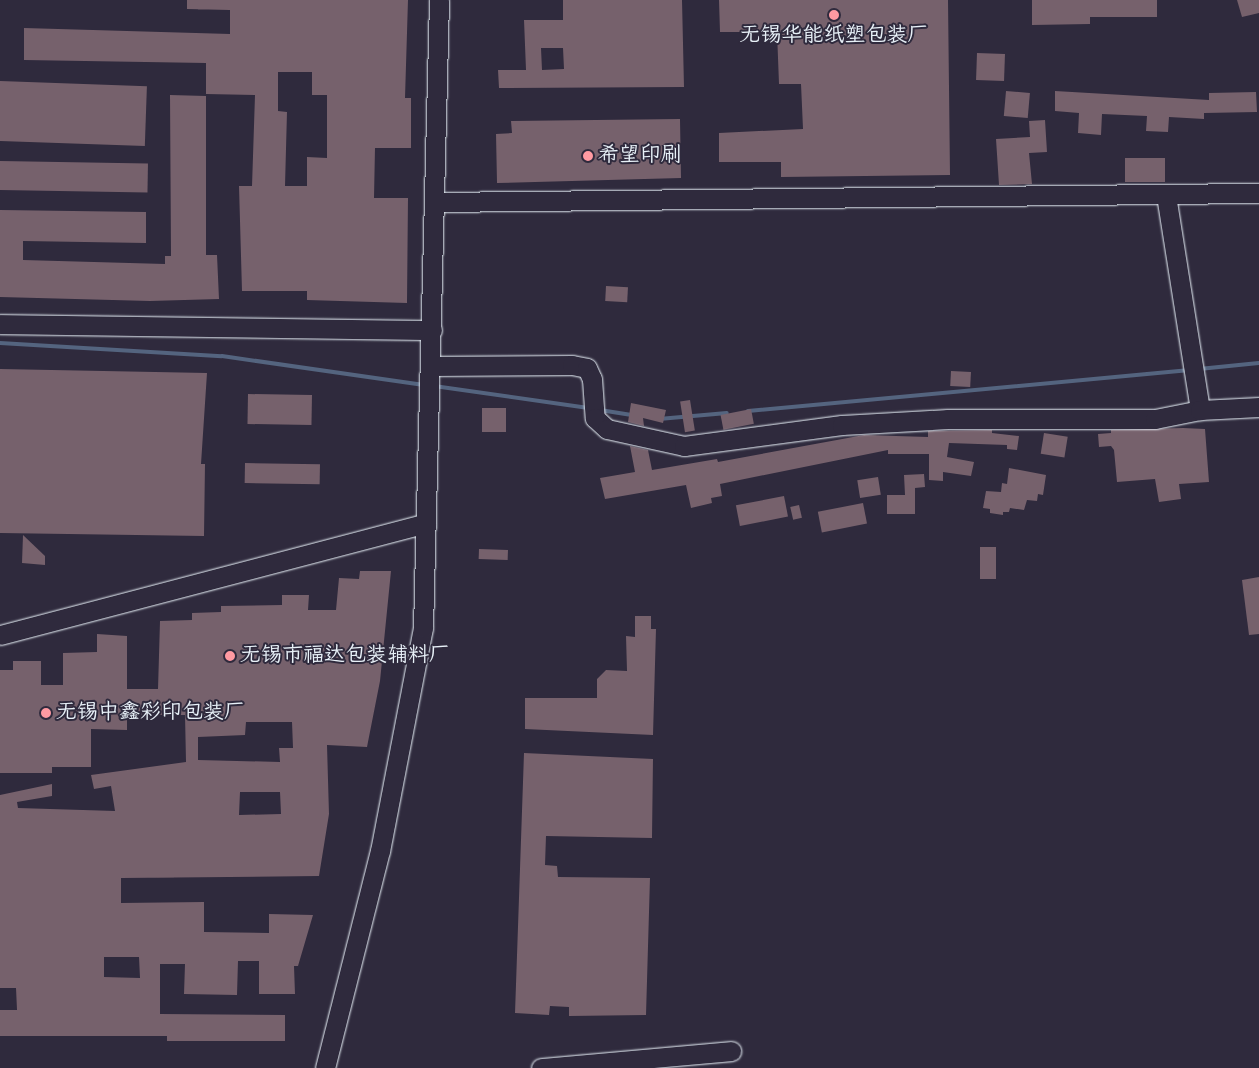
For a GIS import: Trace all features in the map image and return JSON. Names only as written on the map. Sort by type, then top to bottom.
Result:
[{"type":"street","points":[[325,1068],[380,851],[423,628],[431,379],[439,0]]},
{"type":"street","points":[[435,202],[1259,193]]},
{"type":"street","points":[[1166,195],[1200,410]]},
{"type":"street","points":[[0,324],[432,330]]},
{"type":"street","points":[[431,379],[572,365],[586,368],[592,379],[595,418],[607,428],[684,446],[842,425],[948,419],[1155,419],[1200,410],[1259,407]]},
{"type":"street","points":[[0,635],[426,524]]},
{"type":"street","points":[[541,1068],[731,1051]]},
{"type":"building","points":[[187,0],[408,0],[405,98],[411,98],[411,148],[375,148],[374,198],[408,198],[407,303],[307,300],[307,291],[242,291],[239,186],[252,186],[255,95],[206,94],[206,63],[24,60],[24,28],[230,34],[230,10],[187,9]],"holes":[[[278,72],[312,72],[312,95],[327,95],[327,158],[307,157],[307,186],[285,186],[287,112],[278,111]]]},
{"type":"building","points":[[563,0],[682,0],[684,87],[499,88],[498,70],[526,70],[524,20],[563,20]],"holes":[[[541,48],[563,48],[564,69],[542,70]]]},
{"type":"building","points":[[719,0],[948,0],[950,175],[781,177],[781,162],[719,162],[719,133],[803,129],[801,84],[779,84],[777,32],[720,32]]},
{"type":"building","points":[[1032,0],[1157,0],[1157,17],[1090,17],[1090,24],[1032,25]]},
{"type":"building","points":[[1237,0],[1259,0],[1259,13],[1242,17]]},
{"type":"building","points":[[977,53],[1005,54],[1004,81],[976,80]]},
{"type":"building","points":[[0,81],[147,86],[145,146],[0,141]]},
{"type":"building","points":[[1006,91],[1030,93],[1028,118],[1004,116]]},
{"type":"building","points":[[1055,91],[1209,100],[1209,93],[1256,92],[1257,112],[1204,113],[1204,119],[1169,117],[1168,132],[1146,131],[1147,116],[1102,114],[1101,135],[1078,133],[1079,113],[1055,111]]},
{"type":"building","points":[[170,95],[206,96],[206,255],[217,255],[219,299],[150,301],[0,297],[0,210],[146,212],[146,243],[23,241],[23,260],[165,264],[165,256],[171,256]]},
{"type":"building","name":"希望印刷","points":[[680,119],[681,178],[497,183],[496,134],[512,133],[511,121]]},
{"type":"building","points":[[1045,120],[1047,152],[1029,153],[1032,184],[999,185],[996,139],[1030,137],[1029,121]]},
{"type":"building","points":[[1125,158],[1165,158],[1165,182],[1125,182]]},
{"type":"building","points":[[0,161],[148,164],[147,193],[0,190]]},
{"type":"building","points":[[606,286],[628,287],[627,302],[605,301]]},
{"type":"building","points":[[0,369],[207,373],[201,464],[205,464],[204,536],[0,533]]},
{"type":"building","points":[[951,371],[971,372],[970,387],[950,386]]},
{"type":"building","points":[[248,394],[312,395],[311,425],[247,424]]},
{"type":"building","points":[[690,400],[695,431],[685,432],[680,402]]},
{"type":"building","points":[[631,403],[666,410],[663,423],[643,418],[644,426],[628,422]]},
{"type":"building","points":[[482,408],[506,408],[506,432],[482,432]]},
{"type":"building","points":[[751,409],[754,424],[723,430],[721,415]]},
{"type":"building","points":[[1205,429],[1209,482],[1179,484],[1181,499],[1159,502],[1155,479],[1117,482],[1114,450],[1111,446],[1099,447],[1098,434],[1111,433],[1111,430]]},
{"type":"building","points":[[992,430],[992,433],[1019,436],[1017,450],[1007,449],[1007,445],[949,443],[947,457],[974,462],[971,476],[943,472],[943,481],[929,480],[929,454],[888,454],[888,450],[720,484],[722,496],[711,498],[712,503],[691,508],[686,485],[605,499],[600,478],[635,472],[630,446],[648,450],[652,470],[717,459],[718,462],[864,435],[928,437],[928,431]]},
{"type":"building","points":[[1044,433],[1068,437],[1064,457],[1041,454]]},
{"type":"building","points":[[245,463],[320,464],[320,484],[245,483]]},
{"type":"building","points":[[1009,468],[1046,475],[1043,495],[1038,494],[1037,501],[1027,500],[1024,510],[1010,508],[1009,512],[1003,512],[1003,515],[990,513],[990,509],[983,508],[986,491],[1001,492],[1002,483],[1007,484]]},
{"type":"building","points":[[924,474],[925,487],[915,488],[915,514],[887,514],[887,495],[905,495],[904,475]]},
{"type":"building","points":[[878,477],[881,495],[860,498],[857,480]]},
{"type":"building","points":[[784,496],[788,517],[740,526],[736,505]]},
{"type":"building","points":[[863,503],[867,524],[822,532],[818,512]]},
{"type":"building","points":[[799,505],[802,518],[793,520],[790,507]]},
{"type":"building","points":[[23,535],[45,556],[45,565],[22,563]]},
{"type":"building","points":[[980,547],[996,547],[996,579],[980,579]]},
{"type":"building","points":[[479,549],[508,550],[508,560],[479,559]]},
{"type":"building","points":[[360,571],[391,571],[380,681],[367,747],[327,745],[329,814],[319,876],[121,878],[121,903],[204,902],[204,932],[269,933],[269,914],[313,915],[298,966],[294,966],[295,994],[259,994],[259,961],[238,961],[237,995],[184,994],[185,964],[160,964],[160,1014],[285,1015],[285,1041],[167,1041],[167,1036],[0,1036],[0,1010],[17,1010],[16,988],[0,988],[0,795],[52,784],[52,796],[17,802],[18,808],[115,811],[111,786],[94,789],[91,775],[186,762],[185,715],[127,715],[127,730],[91,729],[91,767],[52,767],[52,773],[0,773],[0,670],[13,670],[13,661],[41,661],[41,685],[63,685],[63,653],[97,652],[97,634],[127,636],[127,689],[158,689],[160,621],[192,620],[192,613],[221,612],[221,606],[282,605],[282,595],[309,595],[308,610],[336,610],[339,578],[359,579]],"holes":[[[246,722],[292,722],[293,748],[279,748],[280,762],[198,760],[198,737],[245,735]],[[240,792],[280,792],[281,814],[239,815]],[[104,957],[139,957],[140,978],[104,977]]]},
{"type":"building","points":[[1259,577],[1259,634],[1249,635],[1242,580]]},
{"type":"building","points":[[635,616],[651,616],[651,629],[656,629],[653,735],[525,729],[525,698],[597,698],[597,679],[606,670],[627,671],[626,636],[635,637]]},
{"type":"building","points":[[524,753],[653,759],[652,838],[546,836],[545,865],[557,866],[558,877],[650,878],[646,1015],[569,1016],[569,1007],[550,1006],[549,1015],[515,1013]]},
{"type":"waterway","points":[[0,343],[222,356],[424,385]]},
{"type":"waterway","points":[[1199,369],[1259,363]]},
{"type":"waterway","points":[[748,411],[1187,370]]},
{"type":"waterway","points":[[434,386],[588,408]]},
{"type":"waterway","points":[[600,410],[632,415]]},
{"type":"waterway","points":[[659,419],[727,413]]},
{"type":"place","name":"无锡华能纸塑包装厂","points":[[834,15]]},
{"type":"place","name":"希望印刷","points":[[588,156]]},
{"type":"place","name":"无锡市福达包装辅料厂","points":[[230,656]]},
{"type":"place","name":"无锡中鑫彩印包装厂","points":[[46,713]]}]
